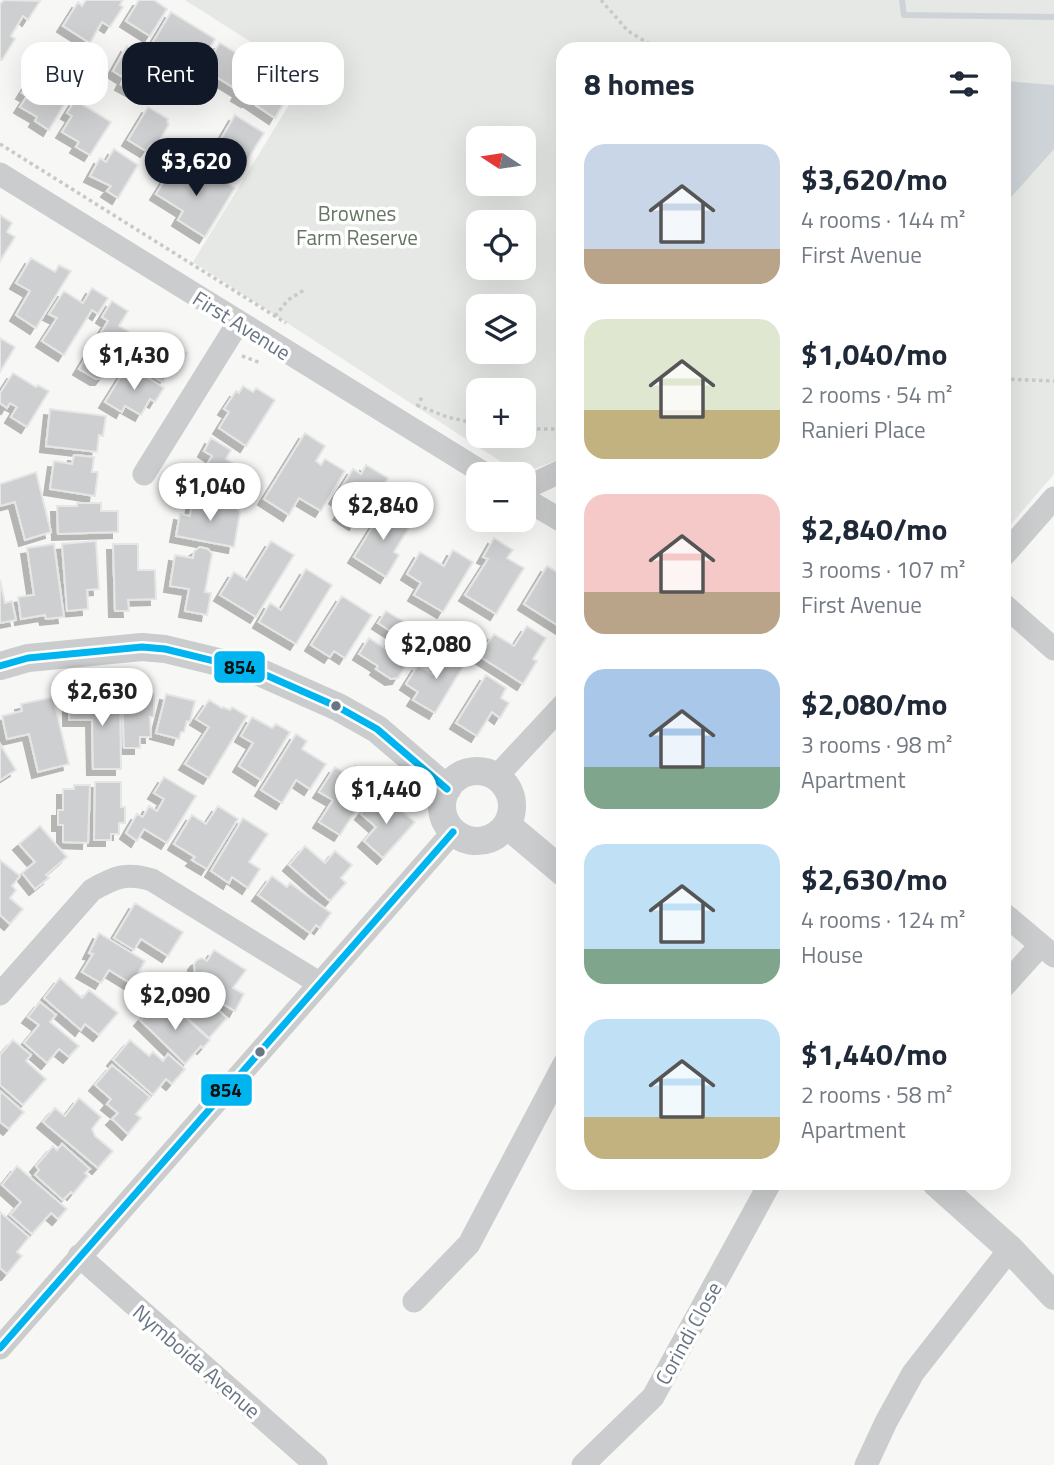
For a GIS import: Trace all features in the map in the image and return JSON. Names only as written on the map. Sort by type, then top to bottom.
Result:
[{"type":"street","name":"First Avenue","points":[[0,174],[466,462]]},
{"type":"street","points":[[144,474],[238,323]]},
{"type":"street","points":[[536,483],[556,474]]},
{"type":"street","points":[[1011,547],[1054,498]]},
{"type":"street","points":[[536,506],[556,517]]},
{"type":"street","points":[[1011,611],[1054,649]]},
{"type":"street","points":[[0,666],[29,658],[142,647],[165,649],[259,672],[338,707],[377,729],[447,789]]},
{"type":"street","points":[[496,777],[556,713]]},
{"type":"street","points":[[472,772],[488,773],[496,777],[511,796],[512,807],[507,825],[491,838],[482,841],[462,838],[453,832],[442,812],[442,802],[447,789],[454,780],[472,772]]},
{"type":"street","points":[[507,825],[556,866]]},
{"type":"street","points":[[0,1348],[453,832]]},
{"type":"street","points":[[0,993],[92,890],[110,879],[135,875],[152,880],[319,982]]},
{"type":"street","points":[[1011,920],[1047,951],[1011,980]]},
{"type":"street","points":[[414,1301],[469,1244],[556,1079]]},
{"type":"street","name":"Corindi Close","points":[[583,1465],[653,1397],[766,1190]]},
{"type":"street","points":[[944,1190],[1010,1250],[1054,1296]]},
{"type":"street","points":[[866,1465],[913,1373],[1010,1250]]},
{"type":"street","name":"Nymboida Avenue","points":[[79,1256],[316,1465]]},
{"type":"path","points":[[601,0],[628,31],[646,42]]},
{"type":"path","points":[[0,144],[296,330]]},
{"type":"path","points":[[275,316],[288,300],[304,290]]},
{"type":"path","points":[[1011,379],[1054,381]]},
{"type":"path","points":[[407,401],[447,417],[466,421]]},
{"type":"path","points":[[536,429],[556,429]]},
{"type":"green space","name":"Brownes Farm Reserve","points":[[185,0],[1054,0],[1054,474],[1011,524],[1011,42],[556,42],[556,461],[536,468],[536,462],[501,462],[480,448],[536,448],[536,378],[466,378],[466,439],[193,262],[289,105],[344,105],[344,42],[251,42]]},
{"type":"shaded area","points":[[1011,81],[1054,85],[1054,149],[1011,197]]},
{"type":"building","points":[[4,0],[40,1],[28,20],[23,16],[11,36],[15,39],[2,60],[0,4]]},
{"type":"building","points":[[86,0],[123,0],[120,5],[123,7],[110,27],[102,22],[91,42],[63,26],[78,2],[82,6]]},
{"type":"building","points":[[139,0],[154,0],[167,9],[150,36],[126,21]]},
{"type":"building","points":[[171,12],[215,39],[213,42],[153,42]]},
{"type":"building","points":[[220,43],[232,50],[232,87],[218,78]]},
{"type":"building","points":[[122,55],[122,77],[113,71]]},
{"type":"building","points":[[64,105],[49,130],[35,121],[37,117],[20,107]]},
{"type":"building","points":[[72,105],[83,105],[111,122],[90,155],[76,147],[79,142],[62,132],[72,116],[67,113]]},
{"type":"building","points":[[256,105],[283,105],[275,118]]},
{"type":"building","points":[[148,107],[168,119],[169,124],[156,147],[151,144],[146,151],[128,140]]},
{"type":"building","points":[[235,115],[264,133],[247,161],[218,144]]},
{"type":"building","points":[[114,149],[138,165],[118,198],[107,191],[111,186],[90,176],[100,158],[106,162]]},
{"type":"building","points":[[174,165],[199,181],[205,170],[235,188],[205,237],[178,220],[183,211],[156,194]]},
{"type":"building","points":[[0,215],[12,223],[7,232],[15,237],[0,261]]},
{"type":"building","points":[[31,258],[55,272],[59,265],[71,271],[36,328],[16,315],[30,291],[16,283]]},
{"type":"building","points":[[92,288],[108,298],[98,314],[92,310],[64,355],[42,341],[57,318],[49,314],[64,291],[83,303]]},
{"type":"building","points":[[112,301],[128,311],[119,326],[128,331],[124,337],[135,343],[121,365],[104,355],[98,364],[104,368],[105,374],[101,379],[96,379],[79,369],[108,321],[102,317]]},
{"type":"building","points":[[0,338],[15,347],[0,372]]},
{"type":"building","points":[[162,338],[187,353],[177,369],[172,366],[163,382],[129,362],[141,342],[156,348]]},
{"type":"building","points":[[128,365],[164,388],[155,402],[150,399],[141,415],[125,406],[122,412],[105,402]]},
{"type":"building","points":[[13,373],[36,387],[38,385],[49,391],[27,427],[11,417],[17,407],[10,403],[7,408],[0,403],[0,393]]},
{"type":"building","points":[[243,386],[253,392],[256,388],[275,400],[246,446],[219,428],[229,412],[224,409],[236,391],[239,393]]},
{"type":"building","points":[[50,409],[106,416],[103,436],[99,435],[97,452],[46,446]]},
{"type":"building","points":[[305,433],[325,446],[316,461],[321,465],[325,459],[345,471],[321,511],[299,498],[289,515],[264,499]]},
{"type":"building","points":[[211,438],[231,450],[226,459],[251,475],[238,497],[201,475],[212,456],[204,451]]},
{"type":"building","points":[[74,455],[94,457],[92,472],[98,472],[95,496],[50,489],[54,461],[72,464]]},
{"type":"building","points":[[366,465],[388,478],[383,487],[390,491],[373,520],[361,513],[355,524],[339,514],[346,504],[335,498],[353,469],[361,474]]},
{"type":"building","points":[[36,472],[51,532],[25,540],[15,502],[0,506],[0,484]]},
{"type":"building","points":[[193,499],[237,507],[240,513],[234,547],[176,536],[180,514],[190,516]]},
{"type":"building","points":[[77,503],[101,503],[101,511],[118,511],[118,532],[58,534],[57,506],[77,506]]},
{"type":"building","points":[[386,505],[401,514],[398,519],[410,526],[394,552],[399,555],[386,577],[354,557]]},
{"type":"building","points":[[494,538],[513,550],[507,558],[524,568],[496,614],[465,595],[488,559],[483,557]]},
{"type":"building","points":[[96,541],[99,589],[87,590],[88,609],[67,611],[62,544]]},
{"type":"building","points":[[271,541],[294,555],[256,617],[220,595],[234,572],[247,580]]},
{"type":"building","points":[[54,544],[64,617],[46,619],[45,615],[21,619],[18,597],[34,595],[27,548]]},
{"type":"building","points":[[113,544],[138,544],[138,570],[155,570],[156,599],[128,600],[129,611],[115,611]]},
{"type":"building","points":[[200,547],[208,549],[212,554],[205,592],[211,593],[207,615],[185,611],[189,589],[170,586],[175,555],[193,558],[194,551]]},
{"type":"building","points":[[453,550],[473,562],[443,612],[414,595],[421,583],[407,574],[420,552],[444,566]]},
{"type":"building","points":[[547,566],[556,571],[556,624],[524,604]]},
{"type":"building","points":[[306,569],[332,585],[296,644],[259,622],[270,603],[281,610]]},
{"type":"building","points":[[0,580],[5,603],[12,601],[16,620],[0,623]]},
{"type":"building","points":[[342,596],[372,615],[345,658],[334,651],[330,657],[311,645]]},
{"type":"building","points":[[386,611],[425,634],[398,678],[391,679],[376,669],[378,666],[359,654],[369,638],[386,649],[395,634],[378,623]]},
{"type":"building","points":[[527,626],[546,638],[533,659],[537,661],[523,684],[479,656],[494,634],[514,646]]},
{"type":"building","points":[[448,648],[467,660],[435,713],[413,700],[418,692],[406,684],[418,665],[432,674]]},
{"type":"building","points":[[486,675],[506,688],[501,698],[509,703],[500,718],[492,712],[477,736],[456,723]]},
{"type":"building","points":[[120,692],[121,769],[93,769],[92,720],[69,720],[69,700],[101,700],[101,693]]},
{"type":"building","points":[[154,694],[154,717],[150,717],[151,737],[140,737],[140,748],[124,748],[122,695]]},
{"type":"building","points":[[166,694],[195,701],[190,722],[187,721],[179,739],[156,733]]},
{"type":"building","points":[[53,697],[69,764],[38,772],[29,734],[7,739],[2,716],[22,711],[21,704]]},
{"type":"building","points":[[209,700],[222,708],[230,710],[232,707],[247,716],[209,778],[185,764],[209,727],[196,719]]},
{"type":"building","points":[[252,717],[272,728],[276,724],[290,732],[261,780],[239,766],[253,743],[241,736]]},
{"type":"building","points":[[296,734],[307,741],[302,749],[326,764],[310,789],[296,780],[282,803],[261,790]]},
{"type":"building","points":[[0,744],[16,770],[0,780]]},
{"type":"building","points":[[355,766],[376,779],[340,835],[319,822],[333,800],[319,792],[335,767],[349,775]]},
{"type":"building","points":[[164,777],[196,796],[167,843],[144,829],[137,841],[126,833],[137,814],[143,817],[149,806],[157,811],[164,799],[154,793]]},
{"type":"building","points":[[95,782],[121,782],[121,807],[125,807],[125,823],[119,823],[119,834],[111,834],[111,840],[94,840]]},
{"type":"building","points":[[74,785],[90,785],[88,843],[63,842],[63,825],[58,825],[58,810],[63,810],[63,789],[74,789]]},
{"type":"building","points":[[375,797],[392,811],[396,806],[415,822],[383,858],[364,841],[376,827],[361,814]]},
{"type":"building","points":[[218,806],[238,819],[207,869],[192,860],[195,857],[174,844],[192,815],[206,824]]},
{"type":"building","points":[[243,818],[268,834],[249,862],[260,869],[248,888],[232,877],[229,883],[211,871]]},
{"type":"building","points":[[40,826],[67,857],[46,875],[49,878],[35,889],[22,873],[35,862],[19,844]]},
{"type":"building","points":[[305,846],[325,863],[335,851],[352,865],[341,878],[346,883],[330,901],[289,865]]},
{"type":"building","points":[[0,860],[20,876],[12,886],[16,890],[10,898],[23,909],[10,924],[0,915]]},
{"type":"building","points":[[272,876],[287,887],[290,883],[331,913],[320,928],[316,925],[310,933],[258,895]]},
{"type":"building","points":[[135,903],[183,932],[168,956],[141,939],[134,950],[114,938]]},
{"type":"building","points":[[99,933],[145,961],[132,984],[109,970],[101,983],[82,972],[93,954],[89,953]]},
{"type":"building","points":[[214,950],[246,970],[233,988],[244,994],[235,1011],[193,986],[196,980],[194,964],[202,958],[207,961]]},
{"type":"building","points":[[60,978],[82,998],[89,990],[118,1013],[99,1035],[85,1024],[81,1030],[44,998]]},
{"type":"building","points":[[203,996],[227,1018],[209,1038],[178,1009],[189,997],[196,1004]]},
{"type":"building","points":[[40,1002],[56,1015],[50,1022],[79,1046],[69,1057],[59,1049],[47,1063],[24,1043],[39,1025],[28,1017]]},
{"type":"building","points":[[155,1003],[171,1017],[179,1012],[210,1040],[185,1064],[140,1020]]},
{"type":"building","points":[[13,1040],[31,1055],[26,1061],[46,1079],[23,1105],[0,1085],[0,1055]]},
{"type":"building","points":[[130,1040],[149,1056],[153,1052],[163,1061],[168,1054],[185,1069],[172,1084],[166,1079],[153,1095],[113,1060]]},
{"type":"building","points":[[112,1065],[150,1097],[136,1114],[141,1118],[128,1134],[112,1119],[118,1113],[107,1104],[111,1099],[95,1085]]},
{"type":"building","points":[[0,1091],[24,1112],[9,1129],[0,1122]]},
{"type":"building","points":[[79,1098],[101,1117],[92,1129],[95,1136],[113,1151],[98,1168],[43,1122],[55,1108],[65,1116]]},
{"type":"building","points":[[62,1144],[90,1169],[85,1173],[88,1176],[73,1194],[71,1192],[63,1200],[35,1175],[39,1170],[36,1166],[53,1146],[57,1150]]},
{"type":"building","points":[[17,1166],[67,1209],[58,1219],[51,1213],[32,1234],[10,1215],[21,1202],[2,1185]]},
{"type":"building","points":[[0,1212],[29,1237],[17,1252],[22,1256],[7,1274],[0,1268]]},
{"type":"waterway","points":[[902,0],[904,15],[1054,17]]},
{"type":"transit line","name":"854","points":[[0,666],[28,658],[142,647],[165,649],[259,672],[338,707],[377,729],[447,789]]},
{"type":"transit line","name":"854","points":[[0,1348],[453,832]]}]
